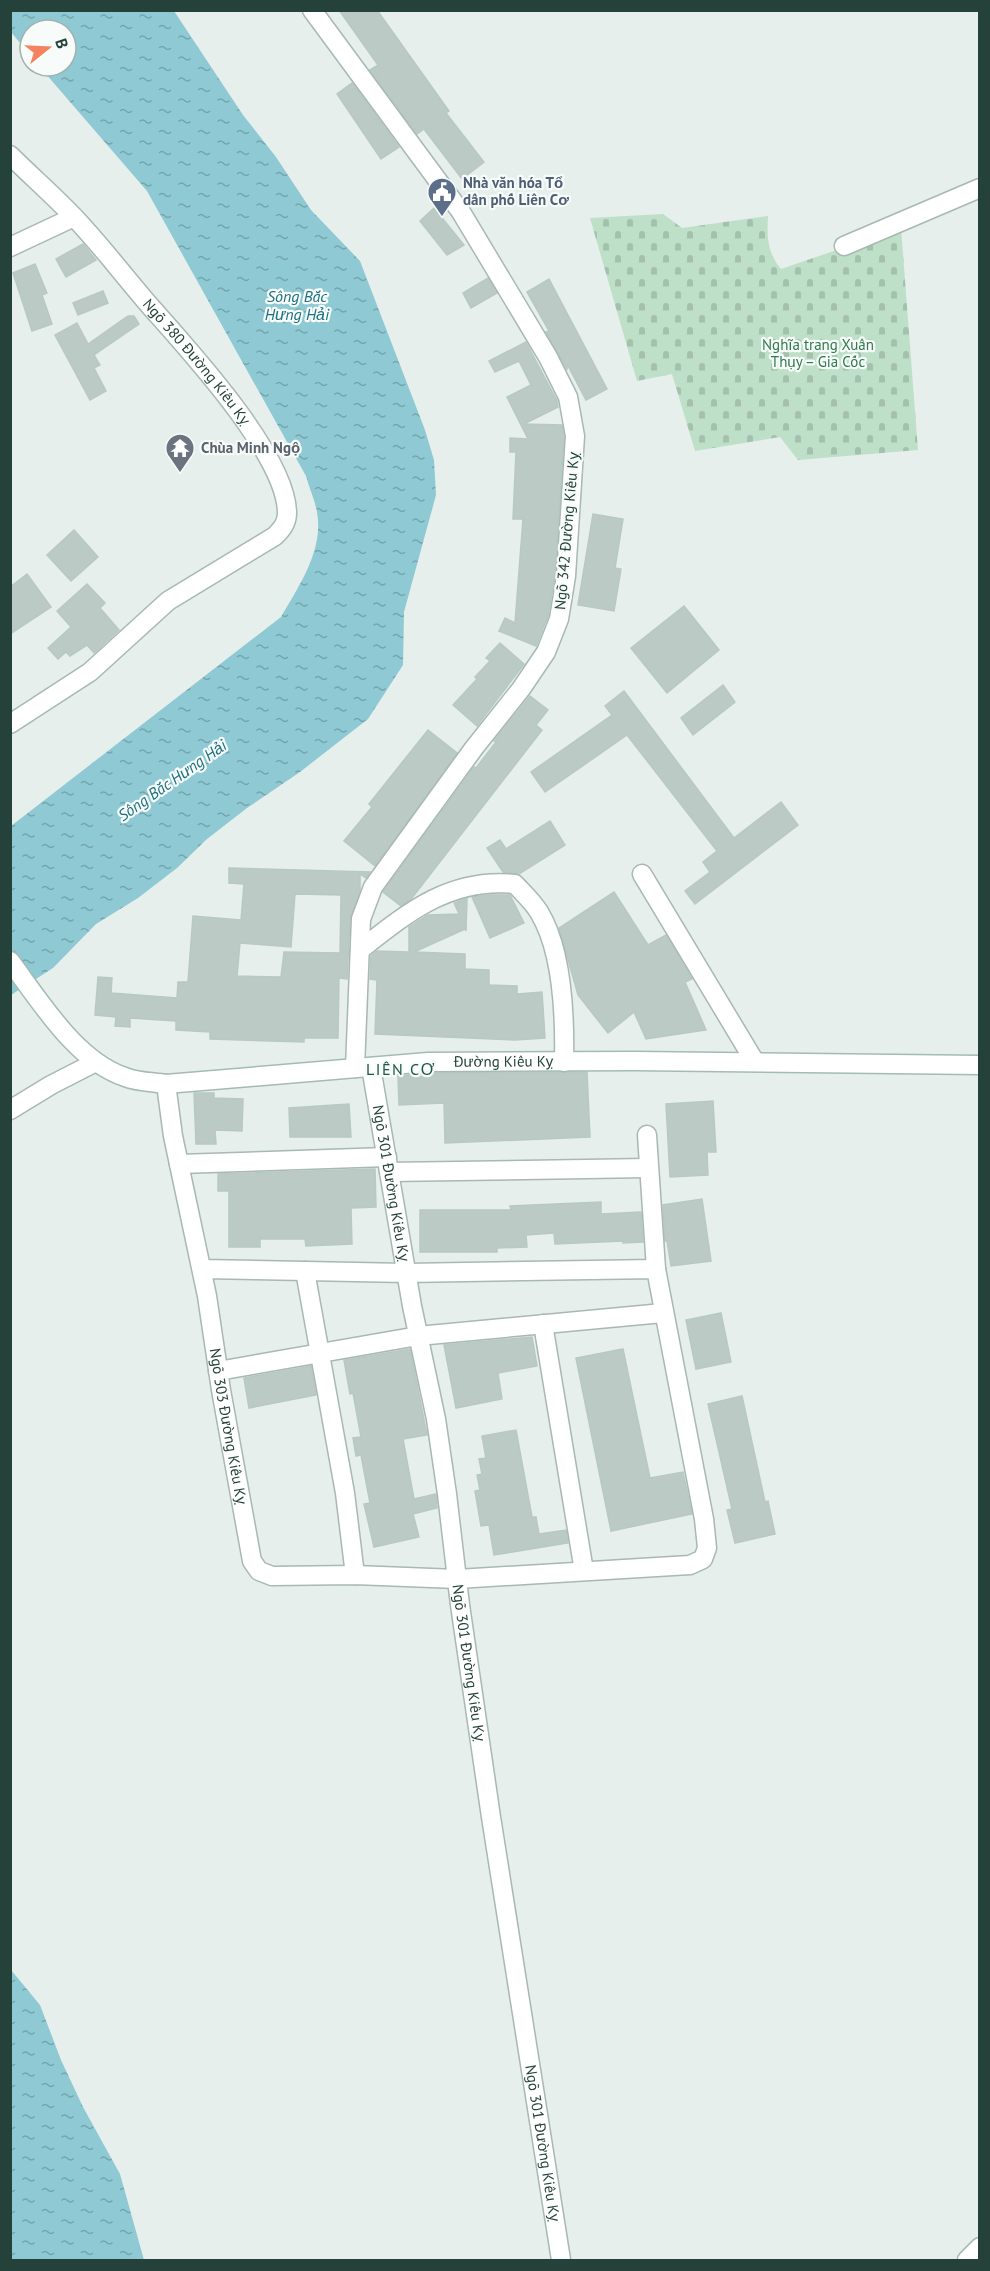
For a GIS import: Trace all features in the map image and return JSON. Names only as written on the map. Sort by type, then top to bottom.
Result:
[{"type":"street","name":"Ngõ 342 Đường Kiêu Kỵ","points":[[312,10],[461,212],[548,357],[568,397],[575,436],[566,576],[559,619],[546,652],[521,689],[474,748],[373,887],[361,919],[363,1068]]},
{"type":"street","name":"Ngõ 380 Đường Kiêu Kỵ","points":[[10,155],[74,217],[193,355],[251,431],[272,464],[280,483],[287,514],[284,526],[275,536],[168,600],[90,672],[10,724]]},
{"type":"street","points":[[844,246],[980,188]]},
{"type":"street","points":[[10,247],[74,217]]},
{"type":"street","points":[[642,874],[755,1062]]},
{"type":"street","points":[[360,950],[410,911],[430,899],[493,882],[515,884],[539,912],[556,957],[565,1012],[564,1062]]},
{"type":"street","name":"Đường Kiêu Kỵ","points":[[10,961],[52,1017],[94,1063],[125,1078],[166,1084],[428,1062],[980,1065]]},
{"type":"street","points":[[10,1110],[94,1063]]},
{"type":"street","name":"Ngõ 301 Đường Kiêu Kỵ","points":[[363,1068],[388,1164],[406,1273],[436,1419],[491,1817],[561,2260]]},
{"type":"street","name":"Ngõ 303 Đường Kiêu Kỵ","points":[[166,1084],[179,1164],[202,1269],[252,1561],[255,1567],[284,1584],[355,1575],[457,1579],[690,1565],[703,1558],[707,1548],[704,1519],[663,1313]]},
{"type":"street","points":[[218,1371],[418,1336],[663,1313],[656,1269],[646,1135]]},
{"type":"street","points":[[179,1164],[648,1168]]},
{"type":"street","points":[[202,1269],[406,1273],[656,1269]]},
{"type":"street","points":[[306,1271],[345,1494],[355,1575]]},
{"type":"street","points":[[543,1324],[584,1570]]},
{"type":"street","points":[[967,2260],[980,2247]]},
{"type":"green space","name":"Nghĩa trang Xuân Thụy – Gia Cốc","points":[[663,214],[682,228],[768,216],[769,244],[776,263],[781,269],[901,228],[918,450],[798,460],[780,437],[695,451],[672,374],[637,381],[590,218]]},
{"type":"water","name":"Sông Bắc Hưng Hải","points":[[11,11],[174,11],[243,115],[276,157],[311,210],[360,261],[425,430],[434,460],[436,495],[404,612],[403,665],[368,719],[300,772],[207,839],[177,868],[138,898],[96,924],[53,968],[11,995],[11,826],[281,617],[308,567],[317,540],[318,526],[316,508],[306,476],[147,191],[49,78],[78,78],[78,18],[18,18],[18,40],[11,32]]},
{"type":"water","points":[[11,1970],[40,2005],[61,2060],[83,2107],[120,2174],[144,2260],[11,2260]]},
{"type":"building","points":[[339,10],[377,10],[449,111],[446,113],[484,162],[462,179],[424,129],[417,134],[370,70],[378,65]]},
{"type":"building","points":[[352,83],[399,147],[381,159],[337,94]]},
{"type":"building","points":[[434,208],[464,245],[447,255],[420,221]]},
{"type":"building","points":[[83,244],[96,260],[66,277],[56,259]]},
{"type":"building","points":[[35,264],[47,293],[42,295],[52,324],[32,331],[13,273]]},
{"type":"building","points":[[488,278],[497,293],[471,308],[463,293]]},
{"type":"building","points":[[549,279],[607,389],[586,400],[567,364],[567,370],[546,332],[549,331],[527,292]]},
{"type":"building","points":[[103,291],[108,303],[78,315],[73,303]]},
{"type":"building","points":[[128,316],[134,316],[139,324],[94,355],[100,365],[94,368],[106,391],[90,400],[55,335],[77,323],[88,344]]},
{"type":"building","points":[[526,342],[558,407],[524,424],[562,425],[564,437],[555,575],[548,616],[536,646],[499,631],[505,618],[515,623],[523,519],[513,519],[516,452],[510,452],[510,438],[528,439],[507,397],[531,385],[519,361],[495,372],[489,361]]},
{"type":"building","points":[[593,514],[623,519],[615,568],[621,569],[614,611],[578,605]]},
{"type":"building","points":[[74,530],[98,557],[71,581],[47,555]]},
{"type":"building","points":[[27,574],[51,607],[10,634],[10,587]]},
{"type":"building","points":[[87,584],[105,603],[100,608],[119,630],[94,653],[87,645],[70,656],[66,652],[58,659],[48,648],[71,627],[57,611]]},
{"type":"building","points":[[684,606],[719,650],[667,693],[631,648]]},
{"type":"building","points":[[500,643],[524,664],[477,726],[453,705],[477,679],[475,677],[490,661],[486,658]]},
{"type":"building","points":[[723,685],[735,702],[693,735],[681,718]]},
{"type":"building","points":[[624,691],[734,838],[781,802],[798,825],[695,904],[685,891],[710,872],[703,862],[717,851],[627,735],[545,792],[531,772],[612,715],[605,706]]},
{"type":"building","points":[[530,696],[548,710],[536,725],[542,730],[412,898],[401,906],[383,892],[474,767],[476,768],[496,742],[494,741]]},
{"type":"building","points":[[428,730],[457,753],[375,866],[344,841],[372,807],[369,804]]},
{"type":"building","points":[[550,821],[565,845],[519,874],[503,872],[487,848],[500,840],[506,849]]},
{"type":"building","points":[[229,868],[370,872],[366,878],[360,874],[360,890],[350,918],[347,979],[339,978],[338,1038],[304,1038],[304,1042],[210,1039],[210,1032],[176,1030],[176,1021],[130,1018],[130,1027],[115,1026],[116,1017],[95,1015],[98,977],[112,978],[111,993],[177,998],[178,982],[188,982],[193,916],[241,920],[244,884],[229,883]],"holes":[[[295,894],[341,895],[340,953],[284,952],[281,977],[237,976],[240,943],[291,947]]]},
{"type":"building","points":[[614,892],[648,945],[666,935],[692,979],[685,982],[706,1030],[646,1039],[634,1012],[608,1033],[578,995],[559,928]]},
{"type":"building","points":[[510,895],[524,923],[490,938],[472,897]]},
{"type":"building","points":[[467,899],[466,931],[465,929],[414,952],[465,954],[465,969],[489,970],[489,985],[517,986],[517,994],[542,992],[545,1038],[515,1040],[375,1034],[377,980],[370,979],[371,956],[377,951],[409,952],[409,927],[428,915],[459,914],[454,903]]},
{"type":"building","points":[[587,1072],[590,1137],[445,1143],[444,1103],[399,1105],[398,1076],[429,1073]]},
{"type":"building","points":[[194,1093],[214,1093],[214,1098],[243,1099],[242,1131],[215,1130],[216,1144],[196,1144]]},
{"type":"building","points":[[713,1101],[716,1152],[707,1152],[708,1175],[670,1177],[666,1104]]},
{"type":"building","points":[[349,1104],[351,1137],[290,1137],[289,1108]]},
{"type":"building","points":[[375,1169],[376,1207],[351,1208],[352,1244],[306,1246],[305,1239],[260,1239],[260,1247],[229,1247],[229,1191],[218,1191],[218,1174]]},
{"type":"building","points":[[702,1199],[711,1261],[671,1266],[667,1241],[665,1241],[663,1205]]},
{"type":"building","points":[[601,1202],[601,1214],[641,1212],[643,1242],[555,1244],[554,1233],[526,1235],[527,1247],[497,1248],[497,1252],[420,1252],[420,1210],[511,1210],[510,1206]]},
{"type":"building","points":[[721,1313],[731,1362],[696,1369],[686,1320]]},
{"type":"building","points":[[532,1337],[537,1366],[498,1373],[502,1399],[456,1408],[444,1345]]},
{"type":"building","points":[[410,1349],[427,1435],[403,1439],[414,1499],[436,1494],[437,1508],[413,1514],[419,1537],[374,1547],[364,1504],[370,1503],[361,1455],[356,1456],[353,1438],[361,1437],[344,1360]]},
{"type":"building","points":[[623,1349],[650,1478],[683,1472],[692,1514],[611,1531],[576,1358]]},
{"type":"building","points":[[311,1366],[316,1395],[249,1408],[244,1378]]},
{"type":"building","points":[[742,1396],[765,1502],[768,1501],[775,1534],[735,1543],[727,1510],[732,1509],[708,1404]]},
{"type":"building","points":[[516,1430],[532,1517],[536,1517],[539,1534],[566,1530],[568,1543],[494,1555],[489,1525],[481,1526],[475,1491],[480,1490],[477,1475],[482,1474],[479,1459],[486,1458],[482,1436]]},
{"type":"place","name":"Nhà văn hóa Tổ dân phố Liên Cơ","points":[[442,218]]},
{"type":"place","name":"Chùa Minh Ngộ","points":[[180,474]]},
{"type":"district","name":"LIÊN CƠ","points":[[401,1069]]}]
